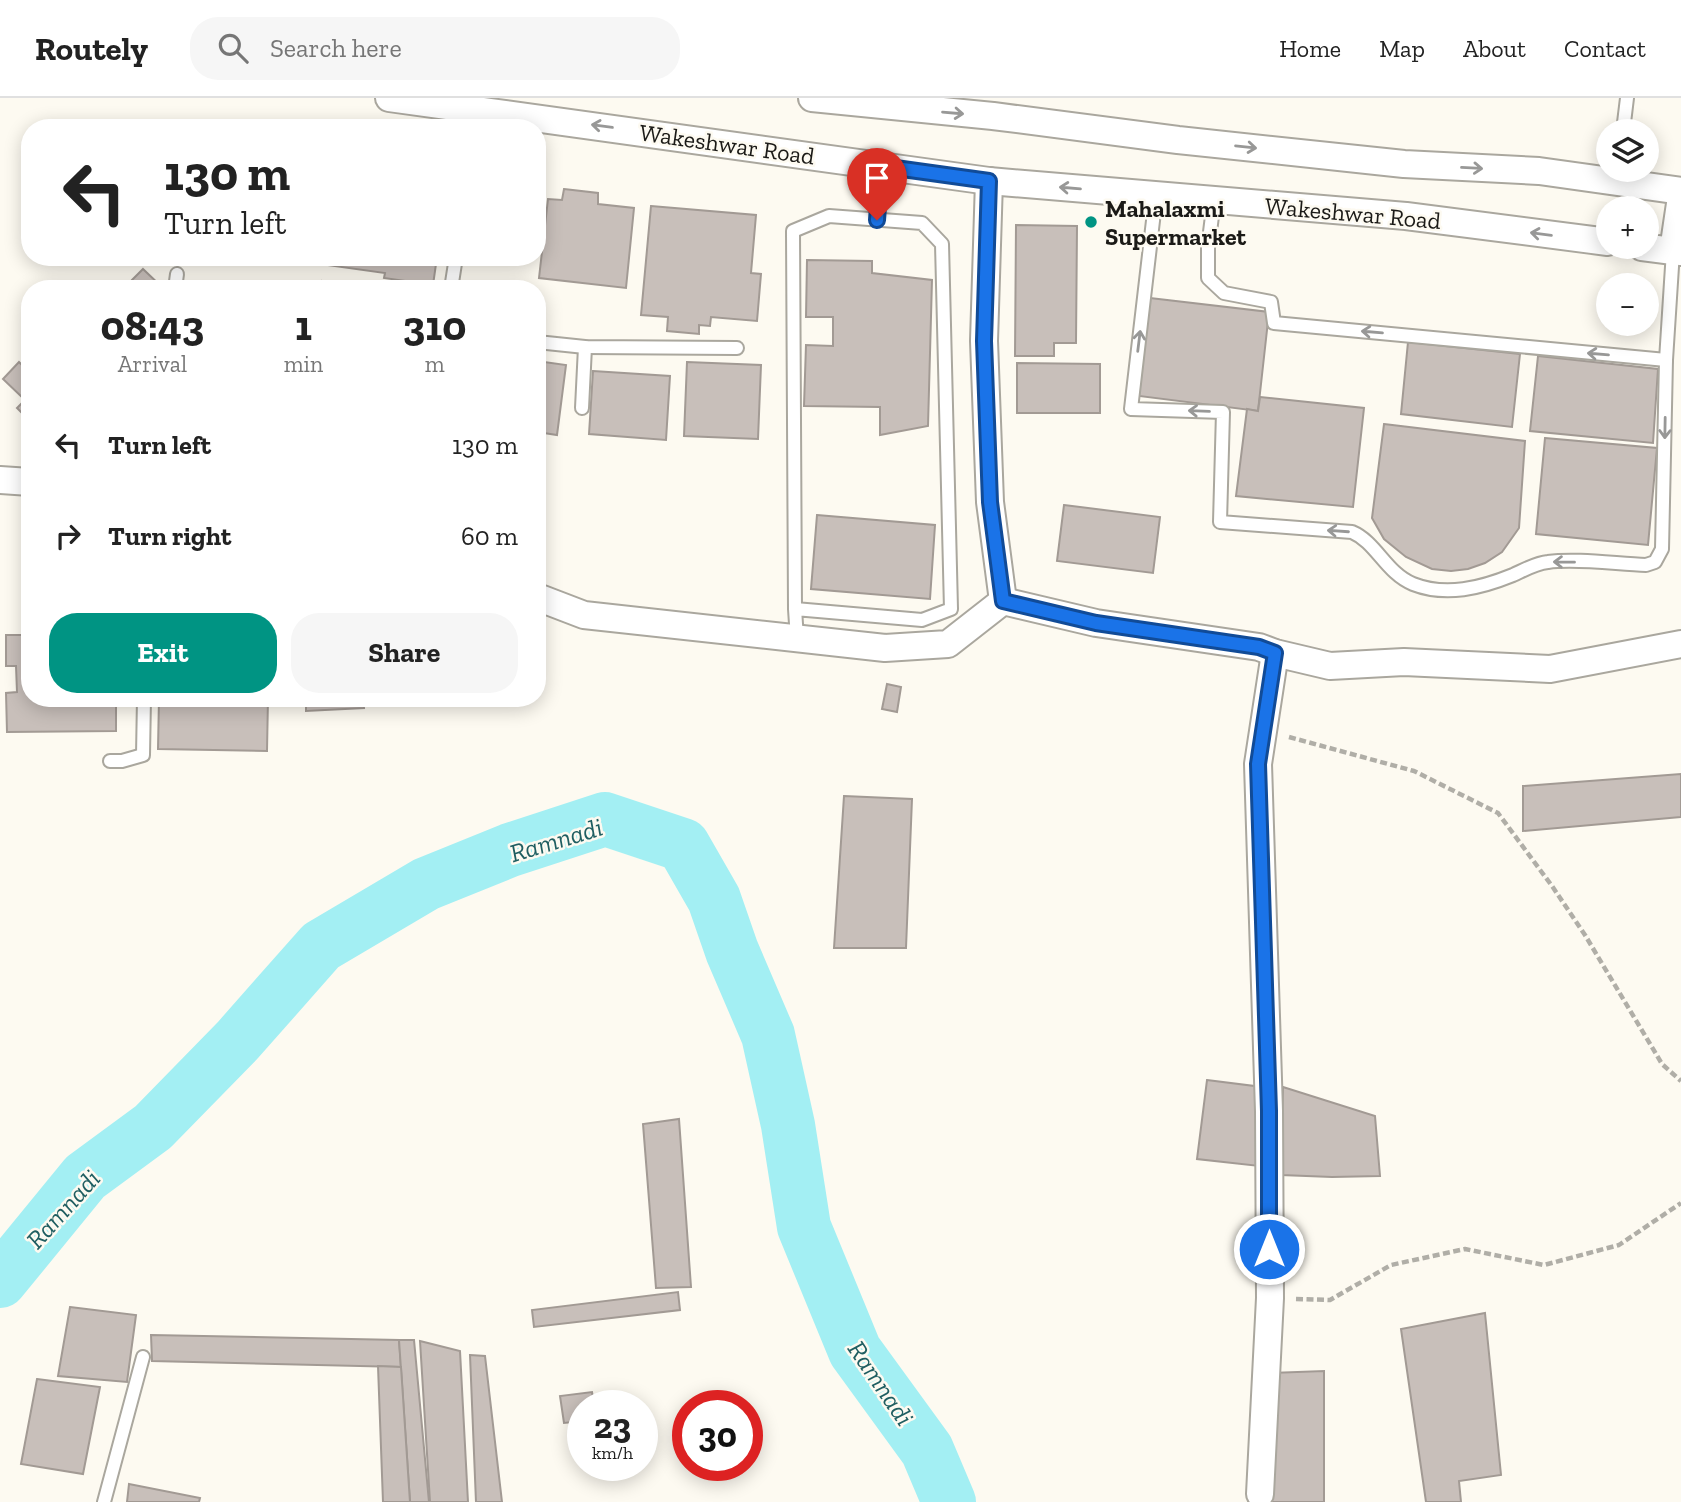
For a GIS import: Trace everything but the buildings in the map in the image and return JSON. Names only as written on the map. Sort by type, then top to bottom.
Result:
[{"type":"street","name":"Wakeshwar Road","points":[[389,98],[476,118]]},
{"type":"street","points":[[812,98],[899,103],[1178,140],[1391,162],[1596,174]]},
{"type":"street","name":"Wakeshwar Road","points":[[546,126],[989,181],[1406,216],[1596,240]]},
{"type":"street","points":[[989,181],[984,341],[990,502],[1003,601]]},
{"type":"street","points":[[1646,182],[1681,191]]},
{"type":"street","points":[[1659,249],[1677,251],[1681,197]]},
{"type":"street","points":[[0,480],[21,481]]},
{"type":"street","points":[[546,600],[584,615],[885,648],[948,644],[1003,601]]},
{"type":"street","points":[[1003,601],[1096,623],[1259,647],[1330,666],[1404,662],[1550,669],[1681,644]]},
{"type":"street","points":[[1260,1494],[1270,1298],[1269,1111],[1258,764],[1275,653]]},
{"type":"lane","points":[[1624,119],[1627,98]]},
{"type":"lane","points":[[877,220],[881,166]]},
{"type":"lane","points":[[1156,195],[1131,409],[1223,412],[1220,522],[1352,532],[1363,536],[1392,570],[1410,583],[1429,589],[1450,591],[1479,587],[1548,562],[1646,565],[1655,562],[1662,550],[1666,360],[1677,251]]},
{"type":"lane","points":[[1214,200],[1208,248],[1208,278],[1224,293],[1272,302],[1274,323],[1666,360]]},
{"type":"lane","points":[[795,609],[922,620],[951,610],[942,244],[922,223],[828,216],[793,231],[795,609],[797,639]]},
{"type":"lane","points":[[176,280],[177,274]]},
{"type":"lane","points":[[546,343],[585,346],[737,348]]},
{"type":"lane","points":[[582,408],[585,346]]},
{"type":"lane","points":[[110,761],[122,761],[143,755],[145,707]]},
{"type":"lane","points":[[104,1502],[143,1357]]},
{"type":"path","points":[[1263,730],[1415,771],[1498,813],[1585,935],[1662,1064],[1681,1081]]},
{"type":"path","points":[[1270,1298],[1330,1300],[1391,1265],[1465,1249],[1544,1265],[1619,1245],[1681,1203]]},
{"type":"waterway","name":"Ramnadi","points":[[0,1281],[85,1177],[153,1127],[238,1040],[321,946],[426,884],[510,850],[605,819],[683,845],[714,899],[732,951],[768,1035],[788,1125],[804,1227],[855,1351],[927,1450],[949,1502]]},
{"type":"place","name":"Mahalaxmi Supermarket","points":[[1091,222]]},
{"type":"route","points":[[877,220],[881,166],[989,181],[984,341],[990,502],[1003,601],[1096,623],[1259,647],[1275,653],[1258,764],[1269,1111],[1269,1249]]}]
